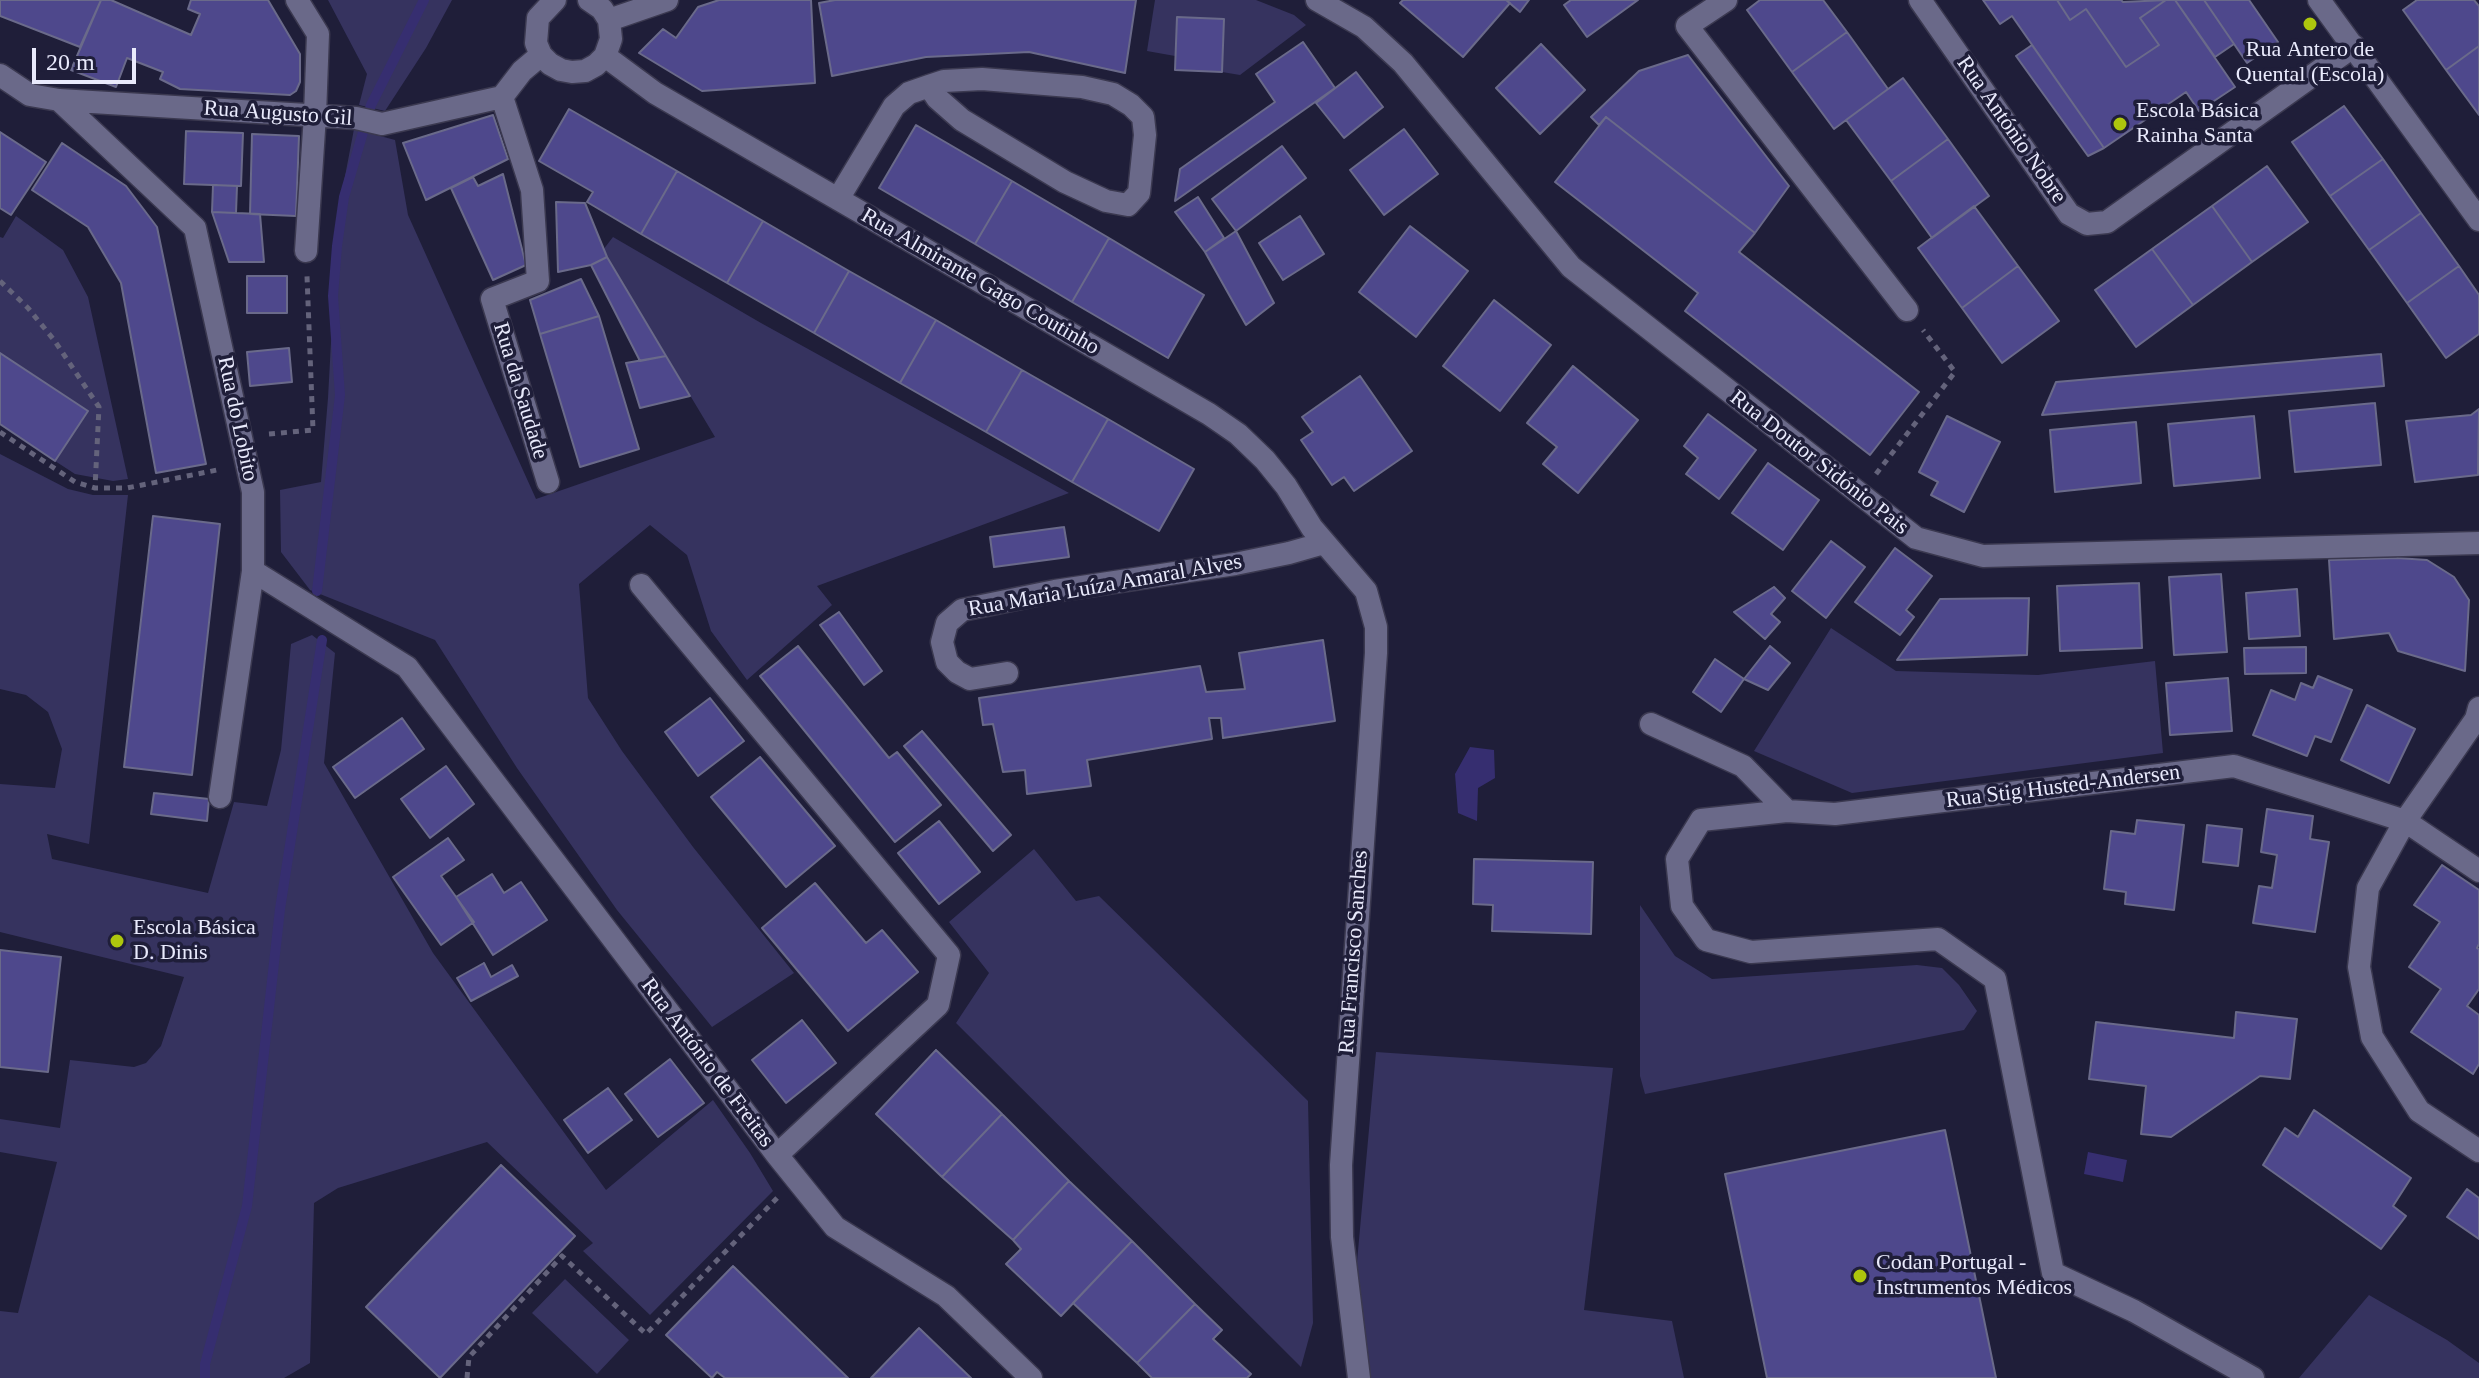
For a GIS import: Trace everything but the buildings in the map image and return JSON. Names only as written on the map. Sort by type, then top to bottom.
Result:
[{"type":"street","points":[[297,0],[318,34],[306,251]]},
{"type":"street","points":[[555,0],[538,18],[536,43],[541,55],[561,70],[572,72],[585,71],[605,56],[611,39],[609,20],[602,9],[589,0]]},
{"type":"street","points":[[609,20],[667,0]]},
{"type":"street","name":"Rua Doutor Sidónio Pais","points":[[1317,0],[1364,27],[1403,63],[1571,267],[1916,538],[1983,556],[2479,543]]},
{"type":"street","points":[[1726,0],[1687,26],[1907,310]]},
{"type":"street","name":"Rua António Nobre","points":[[1920,0],[2069,214],[2087,224],[2107,222],[2354,46]]},
{"type":"street","points":[[2319,0],[2479,220]]},
{"type":"street","points":[[502,97],[522,71],[541,55]]},
{"type":"street","name":"Rua Almirante Gago Coutinho","points":[[605,56],[655,93],[1209,414],[1238,434],[1265,460],[1324,543]]},
{"type":"street","name":"Rua Augusto Gil","points":[[0,75],[30,95],[59,100],[356,118],[382,124],[502,97]]},
{"type":"street","points":[[838,199],[894,106],[909,93],[929,86],[944,81],[982,79],[1082,87],[1113,94],[1143,117],[1145,135],[1139,193],[1128,205],[1106,201],[1065,182],[962,120],[937,98],[929,86]]},
{"type":"street","name":"Rua da Saudade","points":[[502,97],[532,190],[538,281],[492,299],[548,482]]},
{"type":"street","name":"Rua do Lobito","points":[[59,100],[195,228],[253,492],[253,571],[220,797]]},
{"type":"street","name":"Rua Maria Luíza Amaral Alves","points":[[1007,673],[970,679],[957,672],[947,662],[942,642],[947,623],[962,610],[977,605],[1235,564],[1324,543]]},
{"type":"street","name":"Rua Francisco Sanches","points":[[1324,543],[1366,591],[1376,627],[1341,1165],[1343,1251],[1359,1378]]},
{"type":"street","name":"Rua António de Freitas","points":[[253,571],[407,667],[777,1155],[938,1005],[949,955],[641,585]]},
{"type":"street","points":[[2479,708],[2476,719],[2405,821],[2368,888],[2359,967],[2372,1037],[2419,1111],[2479,1151]]},
{"type":"street","points":[[1651,724],[1743,766],[1787,811]]},
{"type":"street","name":"Rua Stig Husted-Andersen","points":[[2253,1378],[2134,1311],[2053,1273],[1995,979],[1938,939],[1751,952],[1706,940],[1682,906],[1677,859],[1701,820],[1787,811],[1835,814],[2234,766],[2405,821],[2479,871]]},
{"type":"street","points":[[777,1155],[835,1227],[946,1296],[1031,1378]]},
{"type":"path","points":[[241,436],[313,430],[306,251]]},
{"type":"path","points":[[0,281],[28,308],[54,340],[99,407],[95,488]]},
{"type":"path","points":[[1859,495],[1955,372],[1907,310]]},
{"type":"path","points":[[0,432],[75,482],[95,488],[127,488],[247,464]]},
{"type":"path","points":[[467,1378],[469,1357],[562,1256],[646,1334],[796,1179]]},
{"type":"shaded area","points":[[328,0],[452,0],[426,48],[385,111],[359,105],[367,74]]},
{"type":"shaded area","points":[[1155,0],[1256,0],[1294,15],[1306,25],[1240,75],[1222,72],[1224,19],[1178,17],[1175,56],[1147,51]]},
{"type":"shaded area","points":[[354,129],[395,140],[408,215],[536,499],[715,437],[603,250],[613,237],[761,323],[1069,493],[817,586],[832,605],[747,680],[711,631],[687,555],[650,525],[579,584],[588,698],[622,751],[693,847],[794,973],[712,1027],[617,910],[517,768],[435,640],[310,590],[281,552],[280,490],[321,482],[338,213]]},
{"type":"shaded area","points":[[16,216],[63,250],[88,297],[128,479],[113,481],[75,474],[55,461],[0,353],[0,237],[3,238]]},
{"type":"shaded area","points":[[0,454],[68,489],[93,495],[128,495],[89,844],[47,834],[52,859],[208,893],[234,802],[267,806],[281,750],[291,644],[312,635],[335,653],[324,763],[433,953],[606,1190],[713,1100],[773,1191],[650,1315],[583,1251],[593,1243],[487,1142],[338,1188],[314,1203],[310,1363],[284,1378],[0,1378],[0,1311],[18,1313],[57,1162],[0,1152],[0,1119],[60,1128],[70,1060],[134,1067],[146,1063],[161,1046],[184,977],[0,932],[0,784],[55,788],[62,749],[48,712],[26,695],[0,689]]},
{"type":"shaded area","points":[[1831,628],[1896,671],[2038,675],[2155,661],[2163,753],[1852,793],[1754,751]]},
{"type":"shaded area","points":[[1470,747],[1494,750],[1495,778],[1478,788],[1477,821],[1458,813],[1455,774]]},
{"type":"shaded area","points":[[1034,849],[1076,901],[1099,896],[1308,1101],[1313,1323],[1301,1367],[956,1023],[989,973],[949,922]]},
{"type":"shaded area","points":[[1640,905],[1675,956],[1712,979],[1917,965],[1942,968],[1959,985],[1977,1011],[1964,1030],[1645,1094],[1640,1076]]},
{"type":"shaded area","points":[[1376,1052],[1613,1068],[1584,1310],[1672,1321],[1684,1378],[1371,1378],[1355,1284]]},
{"type":"shaded area","points":[[2088,1152],[2127,1160],[2123,1182],[2084,1174]]},
{"type":"shaded area","points":[[565,1279],[629,1340],[597,1374],[532,1313]]},
{"type":"shaded area","points":[[2369,1295],[2447,1340],[2479,1363],[2479,1378],[2299,1378]]},
{"type":"waterway","points":[[317,591],[340,395],[333,296],[344,197],[371,105],[424,0]]},
{"type":"waterway","points":[[205,1378],[205,1364],[247,1206],[280,909],[322,640]]},
{"type":"place","name":"Rua Antero de Quental (Escola)","points":[[2310,24]]},
{"type":"place","name":"Escola Básica Rainha Santa","points":[[2120,124]]},
{"type":"place","name":"Escola Básica D. Dinis","points":[[117,941]]},
{"type":"place","name":"Codan Portugal - Instrumentos Médicos","points":[[1860,1276]]}]
